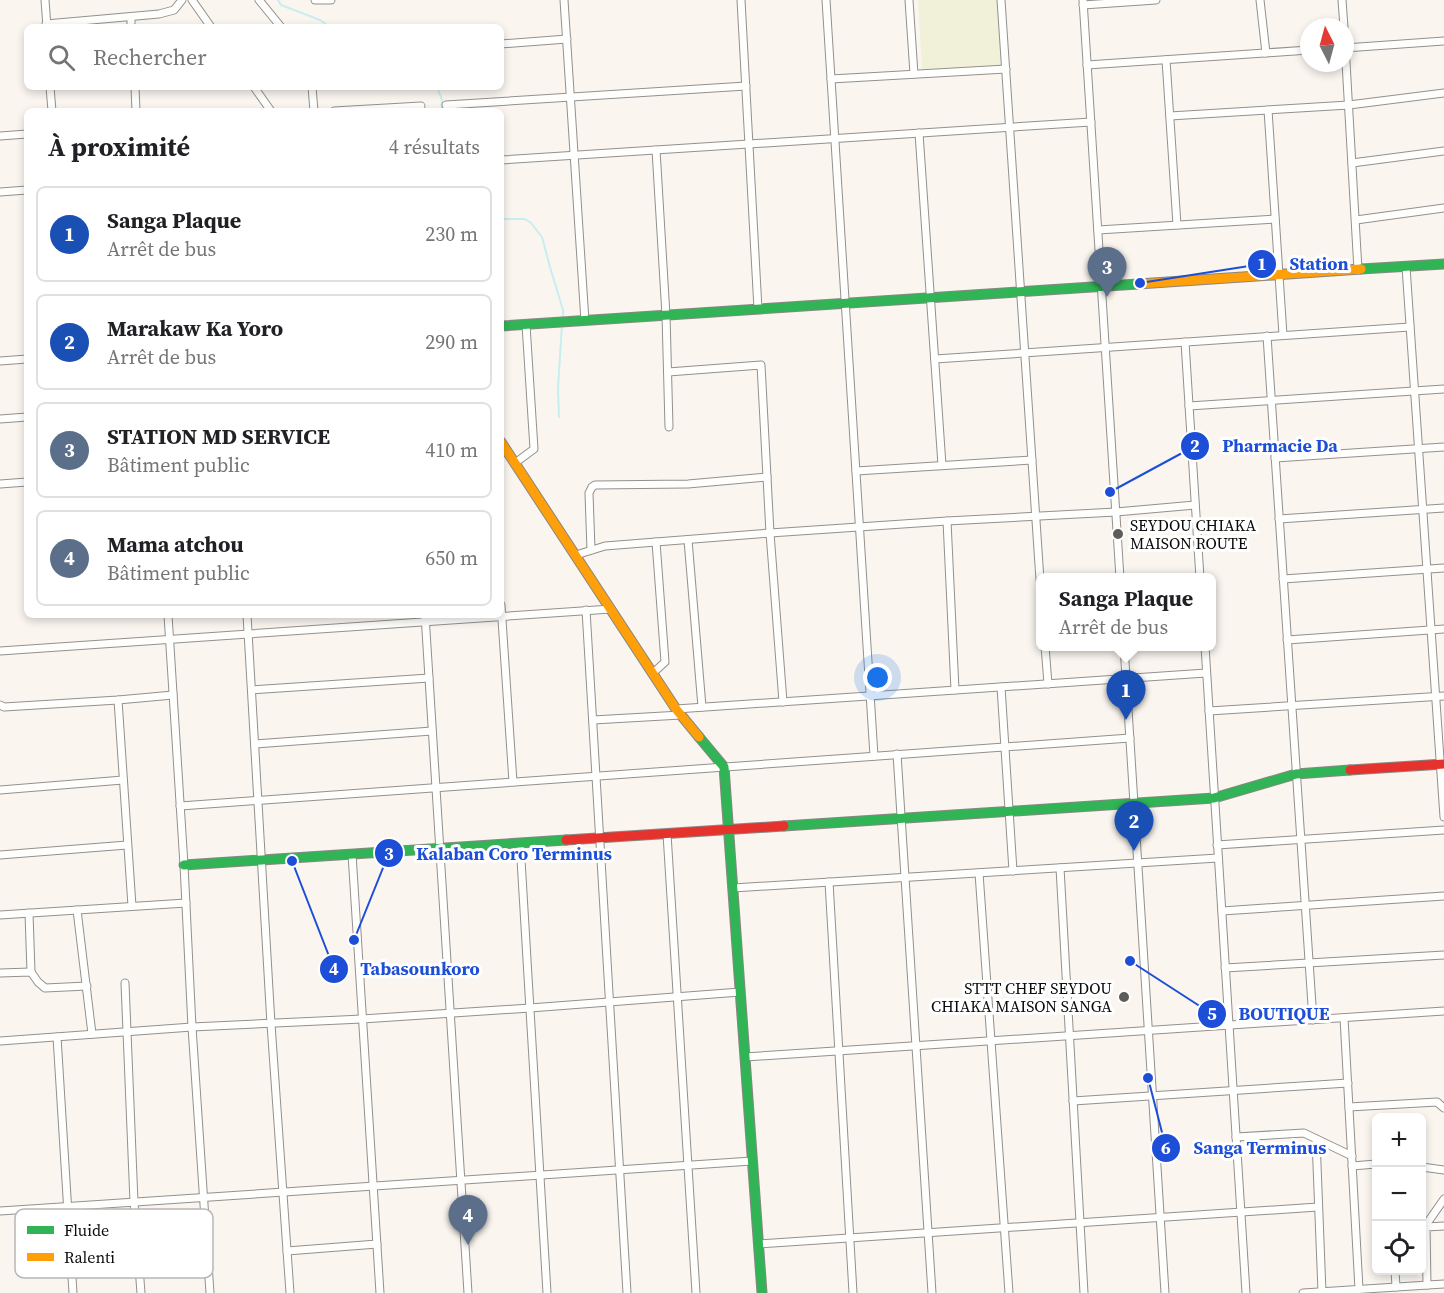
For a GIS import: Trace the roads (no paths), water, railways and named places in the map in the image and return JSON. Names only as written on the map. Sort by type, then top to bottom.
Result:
[{"type":"street","points":[[45,0],[47,24]]},
{"type":"street","points":[[68,24],[169,12],[174,10],[182,0]]},
{"type":"street","points":[[192,0],[209,24]]},
{"type":"street","points":[[259,0],[279,24]]},
{"type":"street","points":[[315,0],[331,0]]},
{"type":"street","points":[[564,0],[585,321]]},
{"type":"street","points":[[741,0],[758,309]]},
{"type":"street","points":[[826,0],[874,756]]},
{"type":"street","points":[[909,0],[914,74]]},
{"type":"street","points":[[1001,0],[1040,573]]},
{"type":"street","points":[[1120,573],[1083,2],[1156,0]]},
{"type":"street","points":[[1260,0],[1266,53]]},
{"type":"street","points":[[1342,0],[1343,18]]},
{"type":"street","points":[[131,18],[131,24]]},
{"type":"street","points":[[504,44],[567,39]]},
{"type":"street","points":[[1354,46],[1444,41]]},
{"type":"street","points":[[1087,65],[1300,51]]},
{"type":"street","points":[[1167,60],[1177,225]]},
{"type":"street","points":[[831,79],[1006,69]]},
{"type":"street","points":[[1347,72],[1359,270]]},
{"type":"street","points":[[446,105],[746,86]]},
{"type":"street","points":[[50,90],[52,108]]},
{"type":"street","points":[[135,90],[136,108]]},
{"type":"street","points":[[256,90],[269,108]]},
{"type":"street","points":[[312,90],[314,108]]},
{"type":"street","points":[[1170,116],[1349,105],[1444,93]]},
{"type":"street","points":[[386,108],[421,106]]},
{"type":"street","points":[[1268,110],[1283,335]]},
{"type":"street","points":[[504,160],[1091,122]]},
{"type":"street","points":[[919,133],[942,465]]},
{"type":"street","points":[[0,136],[24,135]]},
{"type":"street","points":[[656,150],[666,315],[669,427]]},
{"type":"street","points":[[1352,163],[1444,151]]},
{"type":"street","points":[[0,192],[24,190]]},
{"type":"street","points":[[1356,220],[1444,208]]},
{"type":"street","points":[[1098,231],[1275,219]]},
{"type":"street","points":[[504,327],[1444,264]]},
{"type":"street","points":[[1406,267],[1444,817]]},
{"type":"street","points":[[515,463],[534,449],[526,325]]},
{"type":"street","points":[[935,359],[1410,327]]},
{"type":"street","points":[[1267,336],[1313,1020]]},
{"type":"street","points":[[1185,342],[1200,573]]},
{"type":"street","points":[[0,361],[24,359]]},
{"type":"street","points":[[668,372],[761,365],[770,533],[783,702]]},
{"type":"street","points":[[1189,406],[1444,389]]},
{"type":"street","points":[[0,419],[24,417]]},
{"type":"street","points":[[1275,458],[1444,447]]},
{"type":"street","points":[[504,448],[679,712],[724,767],[762,1293]]},
{"type":"street","points":[[856,471],[1032,460]]},
{"type":"street","points":[[591,550],[589,493],[595,485],[688,484],[767,477]]},
{"type":"street","points":[[0,484],[24,482]]},
{"type":"street","points":[[576,555],[605,546],[1196,505]]},
{"type":"street","points":[[1279,519],[1444,508]]},
{"type":"street","points":[[947,521],[955,690]]},
{"type":"street","points":[[688,540],[702,707]]},
{"type":"street","points":[[653,673],[665,662],[656,542]]},
{"type":"street","points":[[1283,579],[1444,568]]},
{"type":"street","points":[[504,616],[611,609]]},
{"type":"street","points":[[586,610],[627,1293]]},
{"type":"street","points":[[168,618],[205,1209]]},
{"type":"street","points":[[248,618],[290,1293]]},
{"type":"street","points":[[0,651],[249,634],[425,618],[468,1293]]},
{"type":"street","points":[[502,618],[513,782]]},
{"type":"street","points":[[1287,640],[1444,629]]},
{"type":"street","points":[[1045,651],[1048,684]]},
{"type":"street","points":[[1124,651],[1165,1293]]},
{"type":"street","points":[[1205,651],[1246,1293]]},
{"type":"street","points":[[592,720],[679,712],[702,707],[1206,674]]},
{"type":"street","points":[[252,690],[429,678]]},
{"type":"street","points":[[1001,687],[1013,871]]},
{"type":"street","points":[[0,705],[4,707],[173,695]]},
{"type":"street","points":[[1209,711],[1444,696]]},
{"type":"street","points":[[118,700],[132,906]]},
{"type":"street","points":[[255,744],[432,731]]},
{"type":"street","points":[[180,806],[1130,738]]},
{"type":"street","points":[[897,754],[932,1293]]},
{"type":"street","points":[[184,865],[1214,798],[1296,774],[1442,764]]},
{"type":"street","points":[[0,790],[123,780]]},
{"type":"street","points":[[1217,845],[1444,830]]},
{"type":"street","points":[[667,834],[696,1293]]},
{"type":"street","points":[[520,843],[547,1293]]},
{"type":"street","points":[[0,855],[128,845]]},
{"type":"street","points":[[351,854],[380,1293]]},
{"type":"street","points":[[733,888],[1218,858]]},
{"type":"street","points":[[1060,868],[1084,1293]]},
{"type":"street","points":[[979,873],[1010,1293]]},
{"type":"street","points":[[829,882],[853,1293]]},
{"type":"street","points":[[1222,911],[1444,896]]},
{"type":"street","points":[[0,915],[186,903]]},
{"type":"street","points":[[77,910],[92,1034]]},
{"type":"street","points":[[29,913],[31,972],[38,982],[45,988],[87,986]]},
{"type":"street","points":[[1226,968],[1444,955]]},
{"type":"street","points":[[0,973],[31,972]]},
{"type":"street","points":[[125,983],[135,1209]]},
{"type":"street","points":[[0,1041],[740,993]]},
{"type":"street","points":[[745,1057],[1444,1011]]},
{"type":"street","points":[[1344,1018],[1352,1156],[1364,1290]]},
{"type":"street","points":[[57,1036],[67,1207]]},
{"type":"street","points":[[1073,1101],[1348,1083]]},
{"type":"street","points":[[1349,1107],[1437,1102],[1444,1108]]},
{"type":"street","points":[[1236,1137],[1304,1133],[1352,1156]]},
{"type":"street","points":[[1316,1139],[1322,1292]]},
{"type":"street","points":[[34,1209],[752,1161]]},
{"type":"street","points":[[1353,1166],[1372,1164]]},
{"type":"street","points":[[1426,1168],[1444,1170]]},
{"type":"street","points":[[1427,1285],[1426,1227],[1444,1199]]},
{"type":"street","points":[[758,1244],[1318,1207]]},
{"type":"street","points":[[0,1211],[15,1210]]},
{"type":"street","points":[[1426,1227],[1444,1227]]},
{"type":"street","points":[[287,1251],[377,1244]]},
{"type":"street","points":[[1395,1275],[1396,1287]]},
{"type":"street","points":[[72,1278],[73,1293]]},
{"type":"street","points":[[140,1278],[141,1293]]},
{"type":"street","points":[[209,1278],[210,1293]]},
{"type":"street","points":[[1303,1293],[1396,1287],[1407,1290],[1444,1284]]},
{"type":"waterway","points":[[278,0],[281,5],[326,24]]},
{"type":"waterway","points":[[438,90],[442,100],[441,108]]},
{"type":"waterway","points":[[504,219],[525,219],[542,237],[563,310],[563,318]]},
{"type":"waterway","points":[[559,417],[558,388],[562,324]]},
{"type":"place","name":"Station","points":[[1140,283]]},
{"type":"place","name":"STATION MD SERVICE","points":[[1107,297]]},
{"type":"place","name":"Pharmacie Da","points":[[1110,492]]},
{"type":"place","name":"SEYDOU CHIAKA MAISON ROUTE","points":[[1118,534]]},
{"type":"place","name":"Sanga Plaque","points":[[1126,720]]},
{"type":"place","name":"Marakaw Ka Yoro","points":[[1134,851]]},
{"type":"place","name":"Tabasounkoro","points":[[292,861]]},
{"type":"place","name":"Kalaban Coro Terminus","points":[[354,940]]},
{"type":"place","name":"BOUTIQUE","points":[[1130,961]]},
{"type":"place","name":"STTT CHEF SEYDOU CHIAKA MAISON SANGA","points":[[1124,997]]},
{"type":"place","name":"Sanga Terminus","points":[[1148,1078]]},
{"type":"place","name":"Mama atchou","points":[[468,1245]]}]
